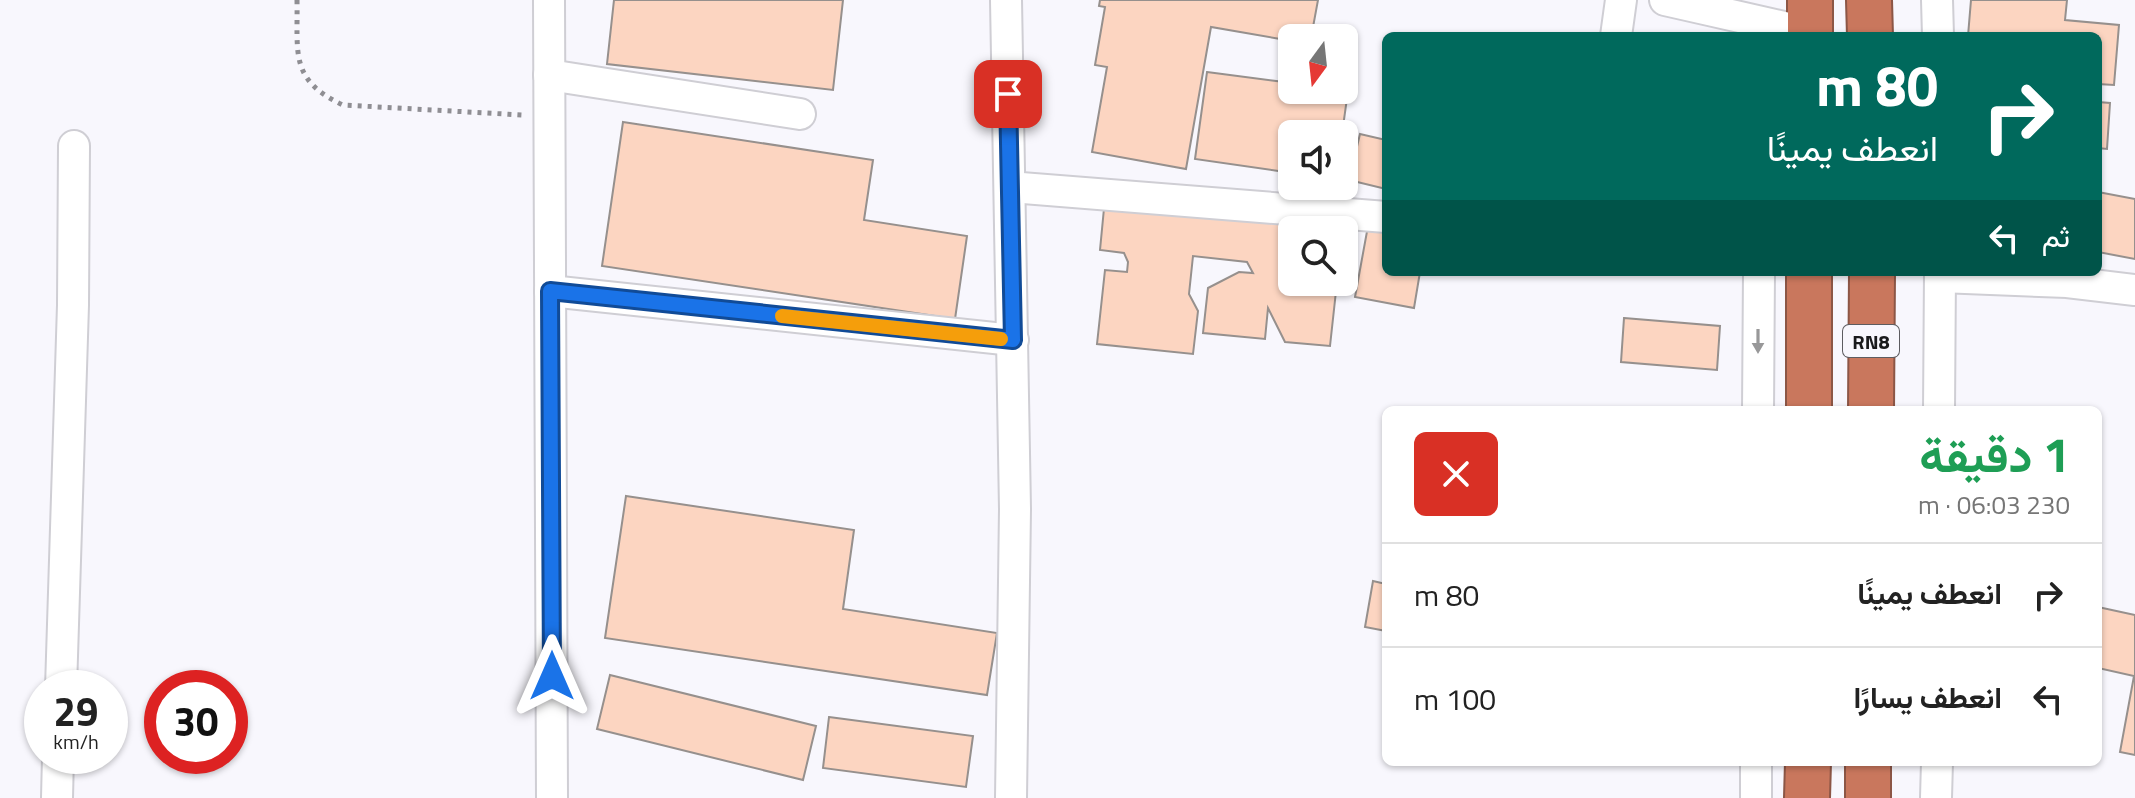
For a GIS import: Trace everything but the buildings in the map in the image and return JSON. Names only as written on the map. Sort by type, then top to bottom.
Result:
[{"type":"highway","points":[[1869,0],[1870,32]]},
{"type":"highway","points":[[1809,276],[1809,406]]},
{"type":"highway","name":"RN8","points":[[1871,406],[1872,276]]},
{"type":"highway","points":[[1807,798],[1808,766]]},
{"type":"highway","points":[[1868,766],[1868,798]]},
{"type":"street","points":[[549,0],[552,798]]},
{"type":"street","points":[[1006,0],[1015,509],[1011,798]]},
{"type":"street","points":[[1617,32],[1621,0]]},
{"type":"street","points":[[1665,0],[1761,19],[1810,23]]},
{"type":"street","points":[[1937,0],[1938,32]]},
{"type":"street","points":[[549,75],[800,114]]},
{"type":"street","points":[[62,670],[73,305],[74,146]]},
{"type":"street","points":[[1010,187],[1382,217]]},
{"type":"street","points":[[1758,406],[1759,276]]},
{"type":"street","points":[[1939,406],[1940,276]]},
{"type":"street","points":[[1958,276],[2067,282],[2135,290]]},
{"type":"street","points":[[550,291],[1013,340]]},
{"type":"street","points":[[1756,766],[1756,798]]},
{"type":"street","points":[[1936,798],[1937,766]]},
{"type":"street","points":[[57,798],[58,774]]},
{"type":"path","points":[[297,0],[298,67],[317,93],[343,105],[549,117]]},
{"type":"slow traffic","points":[[782,316],[1001,339]]},
{"type":"route","points":[[552,676],[550,291],[1013,340],[1008,94]]}]
